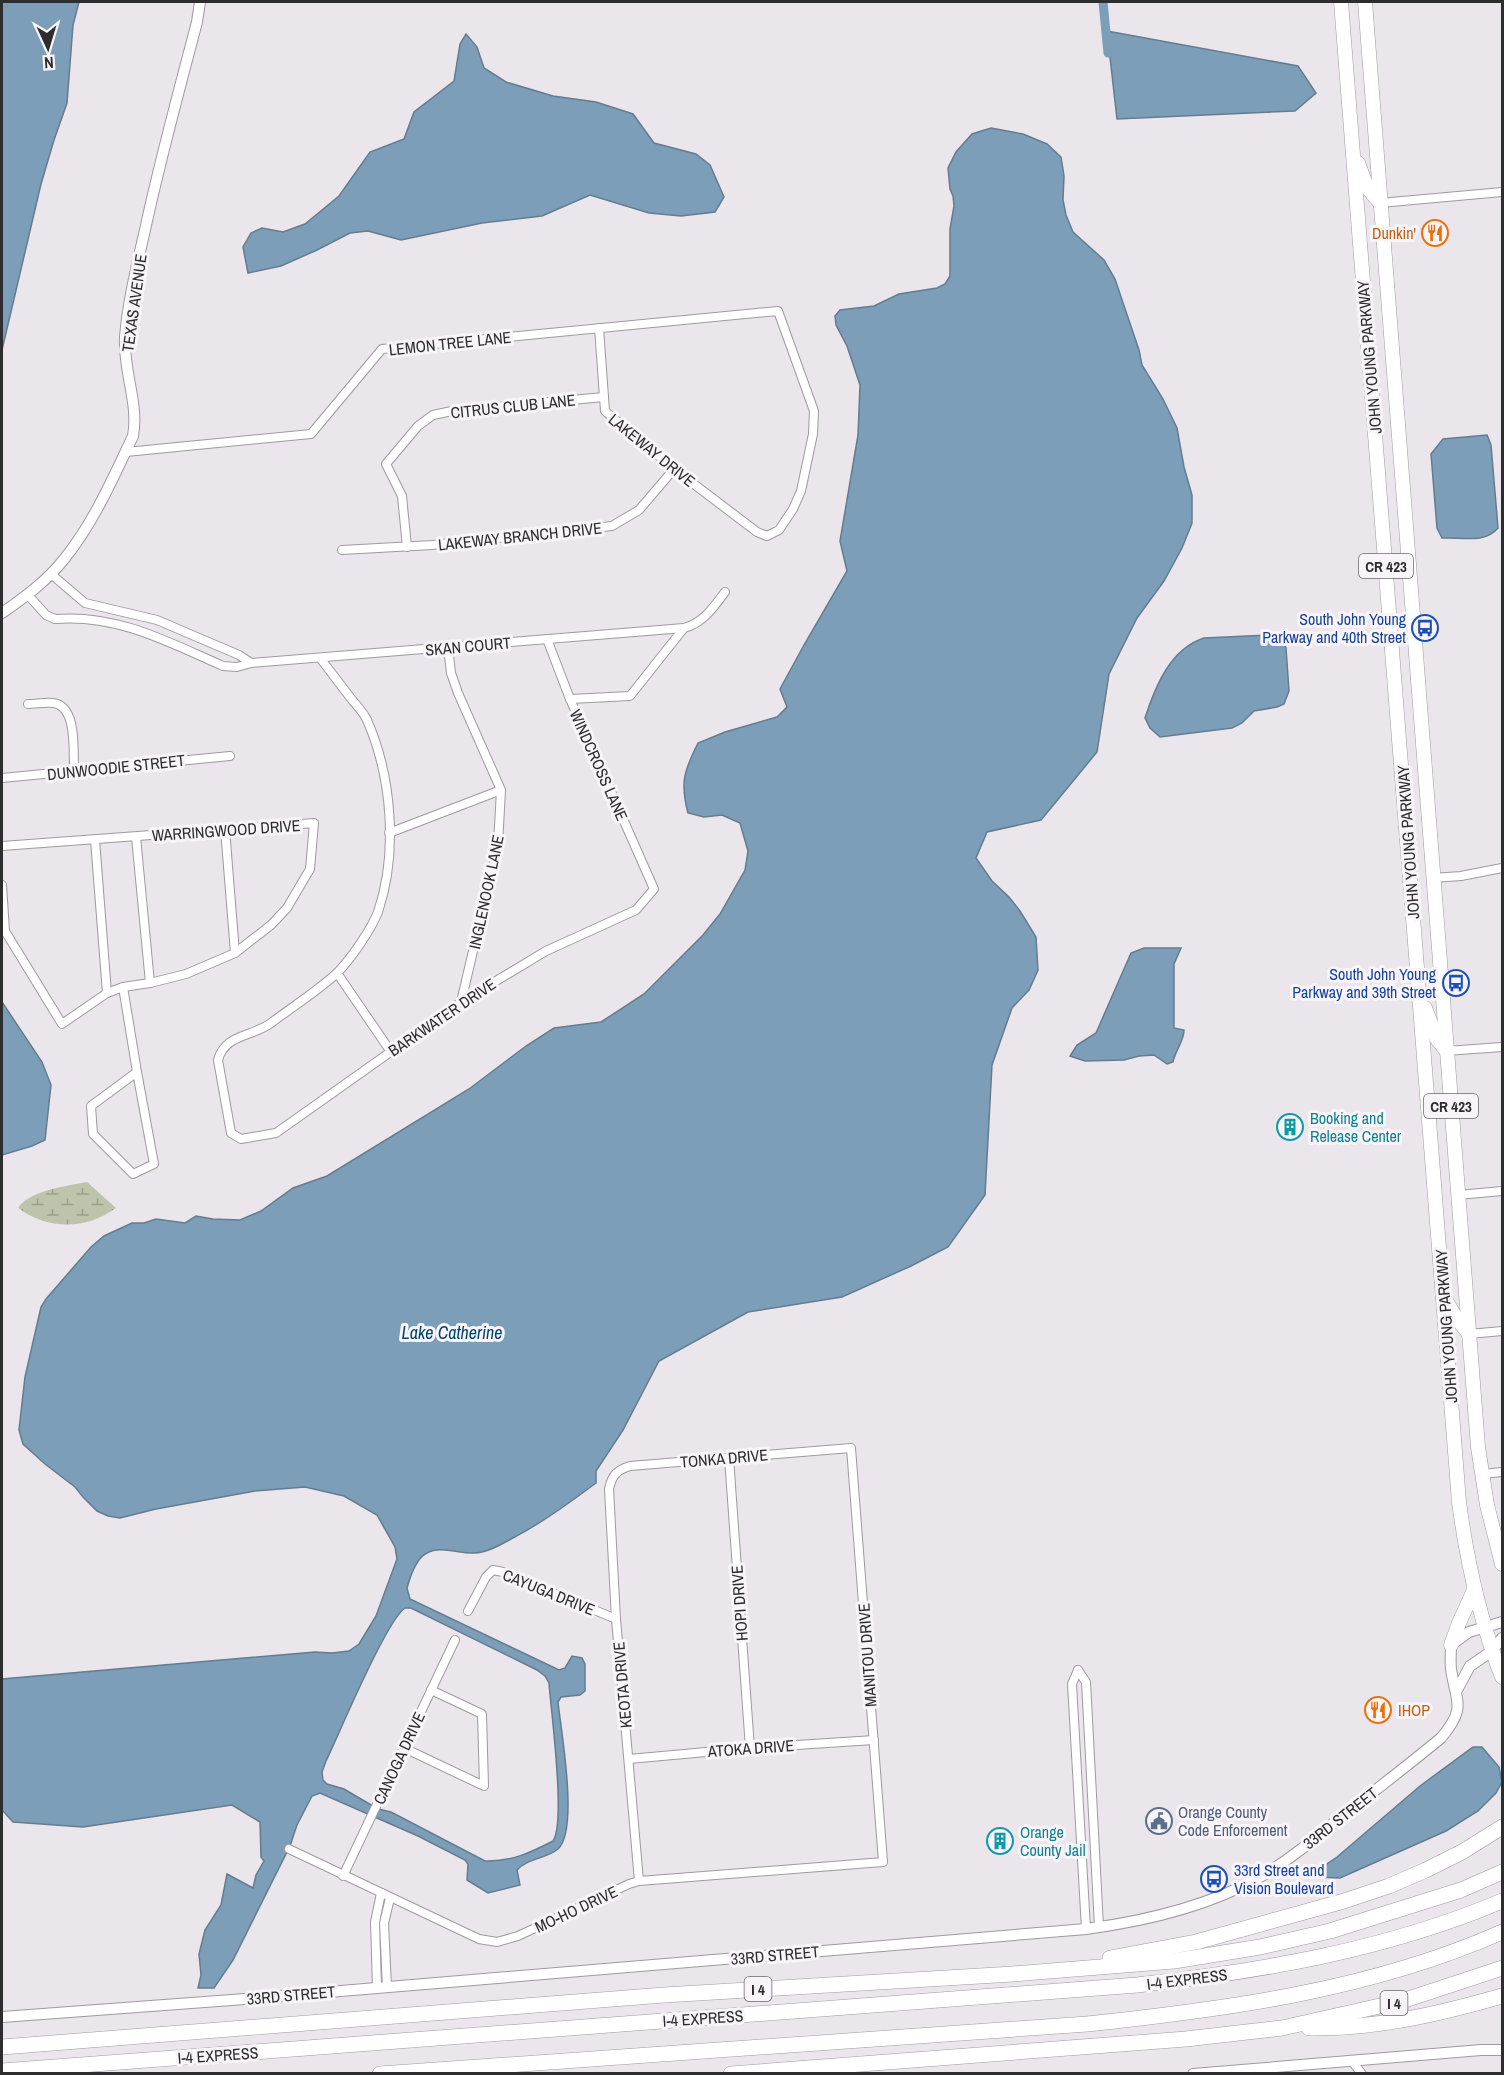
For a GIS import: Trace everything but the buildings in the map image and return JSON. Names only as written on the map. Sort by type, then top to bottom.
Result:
[{"type":"highway","name":"JOHN YOUNG PARKWAY","points":[[1341,2],[1459,1502],[1474,1590],[1492,1651],[1503,1677]]},
{"type":"highway","name":"JOHN YOUNG PARKWAY","points":[[1365,2],[1478,1447],[1487,1505],[1503,1564]]},
{"type":"highway","points":[[1352,141],[1367,186],[1380,203]]},
{"type":"highway","points":[[1419,992],[1435,1033],[1446,1051]]},
{"type":"highway","points":[[1443,1294],[1455,1316],[1469,1334]]},
{"type":"highway","points":[[1451,1645],[1474,1590]]},
{"type":"highway","points":[[1012,1974],[1196,1942],[1344,1901],[1389,1886],[1426,1870],[1462,1852],[1503,1827]]},
{"type":"highway","name":"I 4","points":[[2,2047],[664,1995],[1012,1974],[1174,1961],[1299,1939],[1364,1922],[1461,1890],[1503,1872]]},
{"type":"highway","name":"I-4 EXPRESS","points":[[2,2071],[1184,1980],[1264,1969],[1356,1949],[1424,1930],[1503,1901]]},
{"type":"highway","name":"I-4 EXPRESS","points":[[380,2073],[1075,2025],[1195,2013],[1351,1984],[1498,1935]]},
{"type":"highway","name":"I 4","points":[[731,2073],[1186,2039],[1282,2028],[1402,2001],[1503,1968]]},
{"type":"highway","points":[[1282,2028],[1344,2029],[1404,2020],[1503,1996]]},
{"type":"street","name":"TEXAS AVENUE","points":[[2,613],[28,595],[65,559],[94,515],[134,436],[136,422],[126,360],[125,338],[137,266],[152,198],[197,22],[200,2]]},
{"type":"street","name":"TEXAS AVENUE","points":[[197,22],[207,2]]},
{"type":"street","points":[[1380,203],[1503,192]]},
{"type":"street","name":"LEMON TREE LANE","points":[[126,452],[311,434],[382,349],[778,311],[814,411],[813,434],[801,491],[793,509],[779,530],[767,536]]},
{"type":"street","name":"LAKEWAY DRIVE","points":[[598,328],[605,411],[674,469],[758,532],[767,536]]},
{"type":"street","name":"CITRUS CLUB LANE","points":[[407,547],[402,496],[386,464],[418,426],[433,415],[452,411],[604,397]]},
{"type":"street","name":"LAKEWAY BRANCH DRIVE","points":[[342,550],[407,547],[612,526],[639,510],[674,469]]},
{"type":"street","points":[[51,574],[85,603],[157,620],[239,655],[251,663]]},
{"type":"street","points":[[570,699],[630,696],[684,628],[699,621],[725,592]]},
{"type":"street","name":"SKAN COURT","points":[[28,595],[46,615],[55,619],[116,623],[141,630],[223,666],[237,667],[251,663],[684,628]]},
{"type":"street","name":"WINDCROSS LANE","points":[[547,639],[570,699],[654,889]]},
{"type":"street","name":"INGLENOOK LANE","points":[[448,647],[451,673],[458,693],[501,790],[498,845],[461,1002]]},
{"type":"street","points":[[320,658],[366,718],[387,785],[390,812],[386,880],[377,913],[368,932],[337,973],[391,1052]]},
{"type":"street","points":[[28,704],[54,703],[66,709],[71,721],[74,771]]},
{"type":"street","name":"DUNWOODIE STREET","points":[[2,778],[230,756]]},
{"type":"street","points":[[389,833],[501,790]]},
{"type":"street","name":"WARRINGWOOD DRIVE","points":[[2,846],[314,823],[310,869],[287,908],[271,925],[235,952],[186,974],[123,987],[107,993],[62,1024],[3,931]]},
{"type":"street","points":[[225,829],[235,952]]},
{"type":"street","points":[[136,837],[150,983]]},
{"type":"street","points":[[95,840],[107,993]]},
{"type":"street","points":[[1433,878],[1461,876],[1503,868]]},
{"type":"street","points":[[2,885],[3,931]]},
{"type":"street","name":"BARKWATER DRIVE","points":[[337,973],[268,1025],[227,1043],[221,1050],[218,1060],[231,1133],[241,1139],[276,1133],[461,1002],[546,951],[636,910],[654,889]]},
{"type":"street","points":[[123,987],[154,1164],[133,1174],[93,1134],[92,1106],[137,1072]]},
{"type":"street","points":[[1446,1051],[1503,1047]]},
{"type":"street","points":[[1458,1195],[1503,1191]]},
{"type":"street","points":[[1469,1334],[1503,1331]]},
{"type":"street","name":"TONKA DRIVE","points":[[609,1489],[615,1474],[630,1466],[851,1448]]},
{"type":"street","name":"MANITOU DRIVE","points":[[851,1448],[883,1862]]},
{"type":"street","name":"HOPI DRIVE","points":[[729,1458],[750,1748]]},
{"type":"street","points":[[1482,1474],[1503,1472]]},
{"type":"street","name":"KEOTA DRIVE","points":[[609,1489],[616,1619],[639,1881]]},
{"type":"street","name":"CAYUGA DRIVE","points":[[468,1611],[486,1577],[493,1570],[503,1572],[616,1619]]},
{"type":"street","points":[[1451,1645],[1469,1632],[1503,1622]]},
{"type":"street","name":"33RD STREET","points":[[1457,1690],[1470,1666],[1492,1651],[1503,1638]]},
{"type":"street","name":"CANOGA DRIVE","points":[[343,1876],[455,1640]]},
{"type":"street","name":"33RD STREET","points":[[2,2017],[1086,1929],[1150,1918],[1206,1901],[1246,1884],[1278,1866],[1441,1738],[1456,1716],[1459,1705],[1450,1666],[1451,1645]]},
{"type":"street","points":[[1086,1929],[1072,1684],[1078,1670],[1086,1682],[1099,1927]]},
{"type":"street","points":[[404,1748],[484,1786],[482,1714],[431,1690]]},
{"type":"street","name":"ATOKA DRIVE","points":[[629,1759],[874,1740]]},
{"type":"street","name":"MO-HO DRIVE","points":[[289,1849],[479,1939],[496,1941],[518,1935],[639,1881],[883,1862]]},
{"type":"street","points":[[381,1893],[375,1922],[382,1987]]},
{"type":"street","points":[[382,1987],[384,1923],[390,1898]]},
{"type":"street","points":[[1193,2073],[1503,2050]]},
{"type":"street","points":[[1351,2060],[1362,2073]]},
{"type":"green space","points":[[87,1182],[116,1208],[92,1220],[67,1224],[42,1220],[18,1208],[40,1193]]},
{"type":"water","points":[[2,2],[79,2],[73,25],[67,103],[41,184],[2,350]]},
{"type":"water","points":[[1107,31],[1298,66],[1316,93],[1295,111],[1117,119]]},
{"type":"water","points":[[466,34],[477,47],[484,68],[506,82],[553,96],[596,102],[633,114],[654,143],[696,154],[710,165],[724,197],[715,212],[681,216],[649,213],[590,195],[542,216],[482,223],[401,240],[368,231],[350,233],[281,266],[248,273],[243,247],[251,233],[262,228],[283,232],[305,224],[339,196],[370,152],[404,139],[414,112],[454,81],[460,44]]},
{"type":"water","name":"Lake Catherine","points":[[991,128],[1023,134],[1047,144],[1061,157],[1066,215],[1073,232],[1104,260],[1115,279],[1142,365],[1163,399],[1177,428],[1192,495],[1192,523],[1182,548],[1164,581],[1137,618],[1109,674],[1097,752],[1041,820],[987,832],[976,858],[992,881],[1020,911],[1036,937],[1038,970],[1029,990],[1012,1008],[992,1065],[985,1195],[948,1247],[911,1266],[842,1297],[748,1312],[659,1361],[623,1430],[596,1471],[596,1483],[544,1520],[493,1548],[475,1553],[433,1551],[423,1555],[417,1563],[407,1588],[410,1599],[559,1670],[565,1668],[572,1656],[582,1658],[585,1664],[585,1691],[580,1695],[561,1697],[558,1702],[568,1802],[564,1838],[558,1849],[521,1866],[517,1870],[520,1885],[488,1893],[467,1880],[468,1864],[465,1860],[418,1836],[320,1793],[312,1796],[297,1825],[290,1846],[233,1960],[214,1988],[198,1988],[201,1975],[199,1954],[205,1930],[221,1905],[227,1874],[253,1888],[256,1875],[264,1861],[261,1857],[260,1822],[232,1805],[83,1827],[13,1822],[2,1810],[2,1679],[349,1651],[359,1644],[376,1616],[397,1559],[395,1547],[377,1515],[344,1496],[305,1487],[255,1491],[120,1518],[97,1511],[75,1487],[23,1444],[19,1430],[25,1377],[41,1307],[91,1247],[104,1236],[132,1223],[144,1223],[156,1219],[185,1223],[196,1216],[240,1220],[261,1211],[293,1188],[327,1176],[469,1089],[554,1028],[601,1022],[644,994],[703,935],[720,914],[745,870],[748,851],[740,823],[722,815],[704,817],[688,813],[684,785],[689,762],[698,743],[725,732],[777,717],[787,707],[780,689],[847,571],[840,541],[858,435],[860,385],[847,346],[836,325],[835,316],[840,310],[874,306],[899,294],[937,288],[945,284],[950,276],[950,229],[954,206],[948,168],[956,152],[972,134]],"holes":[[[405,1608],[411,1608],[545,1676],[549,1683],[558,1790],[557,1830],[553,1841],[520,1856],[485,1861],[323,1780],[322,1772],[326,1761],[375,1655],[397,1617]]]},
{"type":"water","points":[[1487,435],[1491,445],[1498,528],[1493,533],[1480,538],[1442,538],[1437,528],[1431,454],[1443,439]]},
{"type":"water","points":[[1277,635],[1286,648],[1289,691],[1284,704],[1254,711],[1242,723],[1232,728],[1160,737],[1150,728],[1145,718],[1159,682],[1173,660],[1192,643],[1204,638]]},
{"type":"water","points":[[1144,948],[1181,948],[1174,964],[1174,1028],[1184,1030],[1173,1062],[1167,1064],[1154,1055],[1124,1060],[1085,1061],[1070,1056],[1077,1045],[1096,1033],[1131,953]]},
{"type":"water","points":[[2,1002],[42,1062],[51,1085],[45,1140],[2,1155]]},
{"type":"water","points":[[1473,1747],[1482,1747],[1499,1767],[1502,1782],[1496,1793],[1478,1811],[1446,1831],[1340,1878],[1317,1877],[1318,1870],[1337,1857],[1420,1786]]},
{"type":"waterway","points":[[1103,2],[1108,53]]},
{"type":"place","name":"Dunkin'","points":[[1435,233]]},
{"type":"place","name":"South John Young Parkway and 40th Street","points":[[1425,628]]},
{"type":"place","name":"South John Young Parkway and 39th Street","points":[[1456,983]]},
{"type":"place","name":"Booking and Release Center","points":[[1290,1127]]},
{"type":"place","name":"IHOP","points":[[1378,1710]]},
{"type":"place","name":"Orange County Code Enforcement","points":[[1159,1821]]},
{"type":"place","name":"Orange County Jail","points":[[1000,1841]]},
{"type":"place","name":"33rd Street and Vision Boulevard","points":[[1214,1879]]}]
